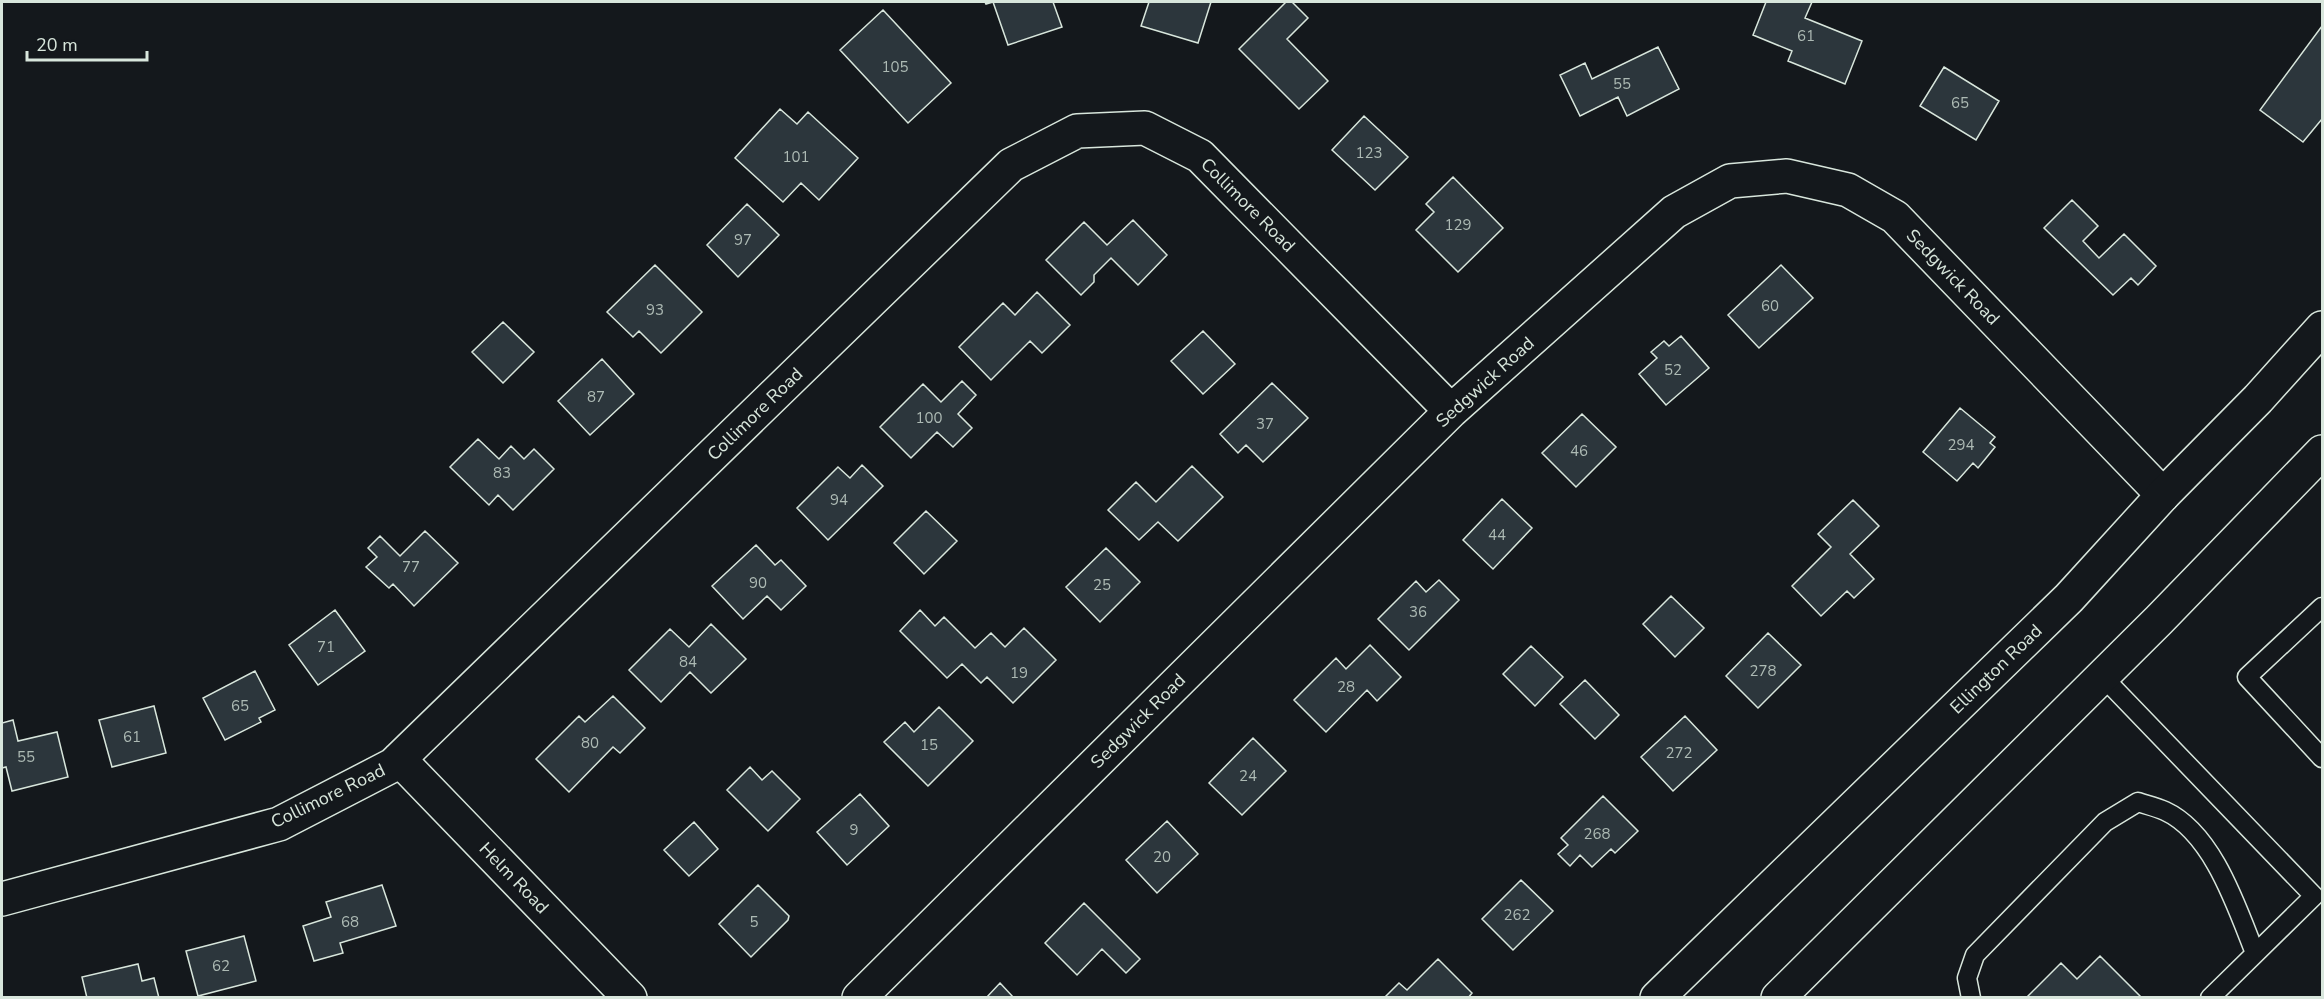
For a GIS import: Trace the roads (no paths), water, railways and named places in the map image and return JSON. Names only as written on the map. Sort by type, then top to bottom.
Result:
[{"type":"main road","name":"Collimore Road","points":[[2,899],[279,824],[393,765],[1011,165],[1077,131],[1145,128],[1200,156],[1451,411]]},
{"type":"main road","name":"Sedgwick Road","points":[[859,998],[1451,411],[1674,212],[1730,181],[1787,176],[1848,190],[1895,217],[2163,495]]},
{"type":"main road","name":"Ellington Road","points":[[1657,998],[2069,598],[2163,495],[2234,425],[2322,328]]},
{"type":"main road","points":[[1778,998],[2208,571],[2322,452]]},
{"type":"main road","name":"Helm Road","points":[[399,759],[630,998]]},
{"type":"lane","points":[[2322,607],[2247,677],[2322,758]]},
{"type":"lane","points":[[2102,676],[2318,892],[2210,998]]},
{"type":"lane","points":[[1971,998],[1967,978],[1975,955],[2105,822],[2138,802],[2166,812],[2192,832],[2213,859],[2227,884],[2255,953]]}]
